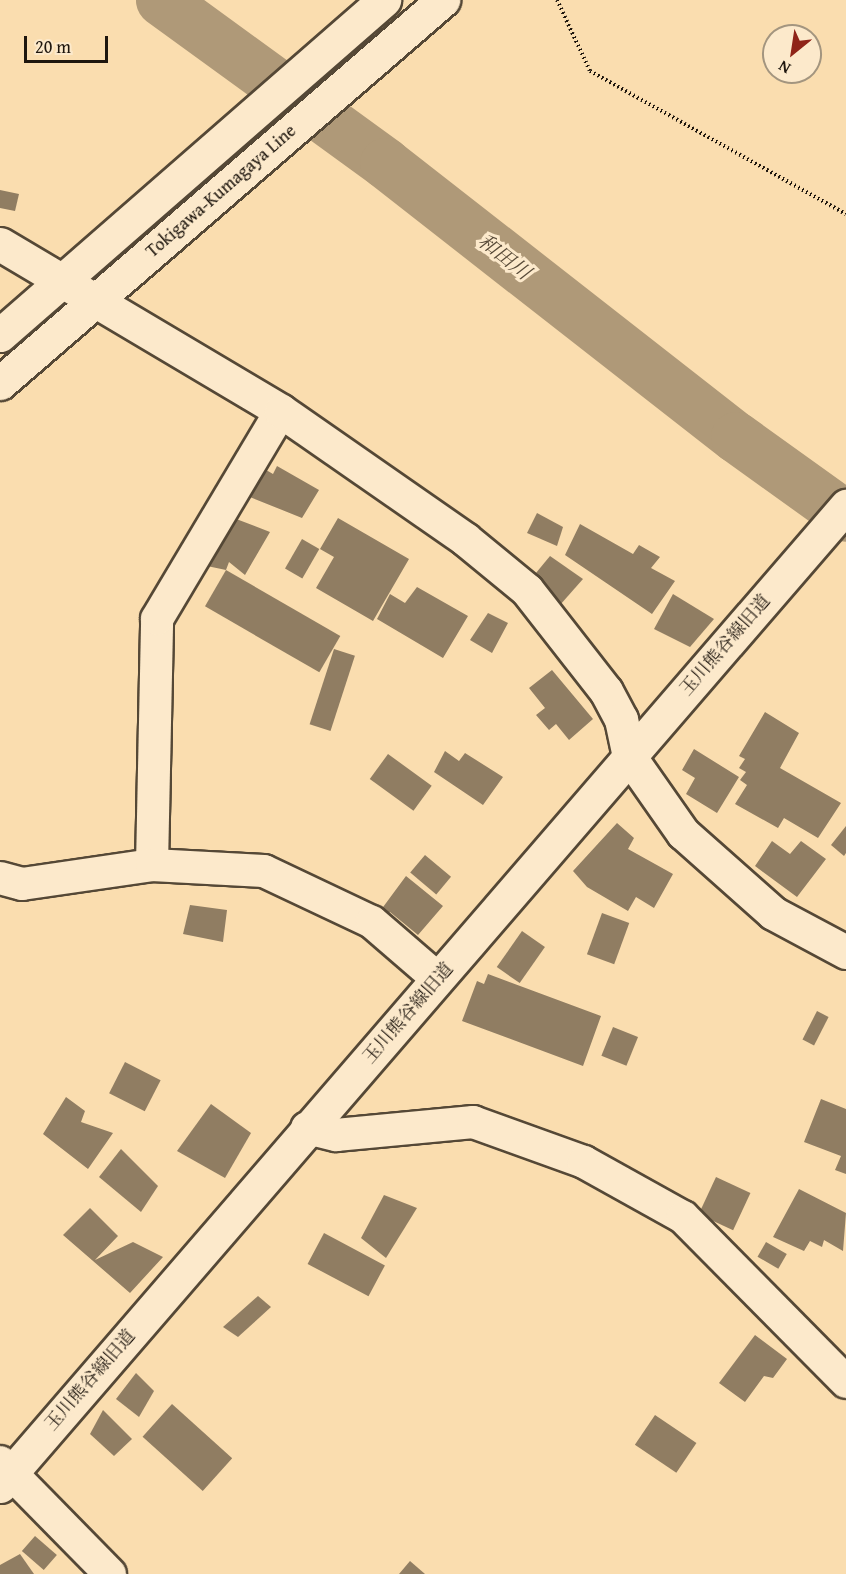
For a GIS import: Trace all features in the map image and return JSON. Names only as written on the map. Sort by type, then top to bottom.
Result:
[{"type":"street","name":"Tokigawa-Kumagaya Line","points":[[0,383],[443,0]]},
{"type":"street","name":"Tokigawa-Kumagaya Line","points":[[0,335],[373,9]]},
{"type":"street","points":[[0,244],[96,298],[281,411],[465,539],[527,591],[606,691],[621,719],[629,756],[683,833],[726,876],[773,913],[846,952]]},
{"type":"street","points":[[152,865],[157,619],[281,411]]},
{"type":"street","name":"玉川熊谷線旧道","points":[[4,1473],[438,979],[846,506]]},
{"type":"street","points":[[0,878],[22,884],[152,865],[264,871],[372,922],[438,979]]},
{"type":"street","points":[[307,1128],[336,1135],[473,1122],[584,1162],[683,1217],[846,1382]]},
{"type":"street","points":[[4,1473],[110,1574]]},
{"type":"path","points":[[557,0],[590,71],[846,214]]},
{"type":"building","points":[[0,190],[19,194],[15,211],[0,208]]},
{"type":"building","points":[[277,466],[319,490],[302,518],[245,495],[261,467],[273,474]]},
{"type":"building","points":[[537,513],[563,527],[557,546],[527,533]]},
{"type":"building","points":[[231,517],[270,532],[245,575],[229,562],[226,570],[207,566]]},
{"type":"building","points":[[338,518],[409,559],[373,621],[316,588],[334,557],[320,549]]},
{"type":"building","points":[[580,524],[633,554],[639,545],[660,557],[651,568],[675,581],[652,614],[565,555]]},
{"type":"building","points":[[302,539],[319,549],[302,578],[285,568]]},
{"type":"building","points":[[550,556],[583,579],[560,605],[531,579]]},
{"type":"building","points":[[226,570],[340,636],[319,672],[205,606]]},
{"type":"building","points":[[417,587],[468,616],[443,658],[377,619],[390,594],[405,603]]},
{"type":"building","points":[[673,594],[714,619],[690,647],[654,629]]},
{"type":"building","points":[[488,613],[508,623],[492,653],[470,640]]},
{"type":"building","points":[[334,649],[355,656],[331,731],[310,724]]},
{"type":"building","points":[[552,670],[593,719],[569,740],[556,724],[549,730],[536,715],[545,708],[529,688]]},
{"type":"building","points":[[765,712],[799,733],[780,768],[841,803],[818,838],[784,818],[778,828],[735,804],[747,785],[740,780],[746,772],[739,768],[745,759],[739,756]]},
{"type":"building","points":[[694,749],[739,777],[717,813],[686,794],[695,778],[682,770]]},
{"type":"building","points":[[445,751],[459,761],[465,753],[503,777],[483,805],[434,772]]},
{"type":"building","points":[[388,754],[432,786],[413,811],[370,779]]},
{"type":"building","points":[[617,823],[634,838],[628,849],[673,874],[654,908],[636,897],[628,911],[587,887],[573,871]]},
{"type":"building","points":[[846,826],[846,853],[844,856],[831,845]]},
{"type":"building","points":[[772,841],[790,854],[801,841],[826,859],[797,897],[755,866]]},
{"type":"building","points":[[425,855],[451,877],[436,894],[410,873]]},
{"type":"building","points":[[406,876],[443,906],[418,935],[390,912],[378,926],[372,922]]},
{"type":"building","points":[[190,905],[227,910],[223,942],[183,934]]},
{"type":"building","points":[[602,913],[629,923],[614,964],[587,954]]},
{"type":"building","points":[[522,931],[545,947],[520,983],[497,967]]},
{"type":"building","points":[[488,974],[601,1016],[583,1066],[462,1021],[477,981],[484,984]]},
{"type":"building","points":[[817,1011],[829,1017],[814,1045],[802,1040]]},
{"type":"building","points":[[613,1027],[638,1037],[626,1066],[601,1056]]},
{"type":"building","points":[[125,1062],[161,1080],[145,1111],[109,1093]]},
{"type":"building","points":[[66,1097],[85,1111],[81,1122],[113,1133],[88,1169],[43,1134]]},
{"type":"building","points":[[821,1099],[846,1109],[846,1174],[835,1170],[841,1156],[804,1142]]},
{"type":"building","points":[[211,1104],[251,1133],[225,1178],[177,1151]]},
{"type":"building","points":[[121,1149],[158,1186],[141,1212],[99,1177]]},
{"type":"building","points":[[716,1177],[750,1193],[733,1230],[699,1214]]},
{"type":"building","points":[[799,1189],[846,1213],[843,1251],[824,1240],[822,1247],[810,1241],[804,1251],[773,1237]]},
{"type":"building","points":[[384,1195],[417,1208],[386,1258],[361,1238]]},
{"type":"building","points":[[90,1208],[118,1236],[95,1260],[133,1242],[163,1257],[130,1293],[63,1235]]},
{"type":"building","points":[[324,1233],[385,1265],[368,1296],[308,1264]]},
{"type":"building","points":[[766,1242],[787,1254],[778,1269],[758,1257]]},
{"type":"building","points":[[258,1296],[271,1307],[238,1337],[223,1327]]},
{"type":"building","points":[[755,1335],[787,1359],[773,1378],[764,1376],[745,1402],[719,1383]]},
{"type":"building","points":[[136,1373],[154,1391],[139,1417],[116,1399]]},
{"type":"building","points":[[172,1404],[232,1458],[203,1491],[143,1437]]},
{"type":"building","points":[[103,1410],[132,1439],[114,1456],[90,1434]]},
{"type":"building","points":[[655,1415],[696,1443],[676,1473],[635,1445]]},
{"type":"building","points":[[35,1536],[57,1555],[44,1570],[22,1551]]},
{"type":"building","points":[[20,1554],[34,1574],[0,1574],[0,1565]]},
{"type":"building","points":[[410,1561],[425,1574],[399,1574]]},
{"type":"waterway","name":"和田川","points":[[161,0],[385,163],[736,437],[846,516]]}]
